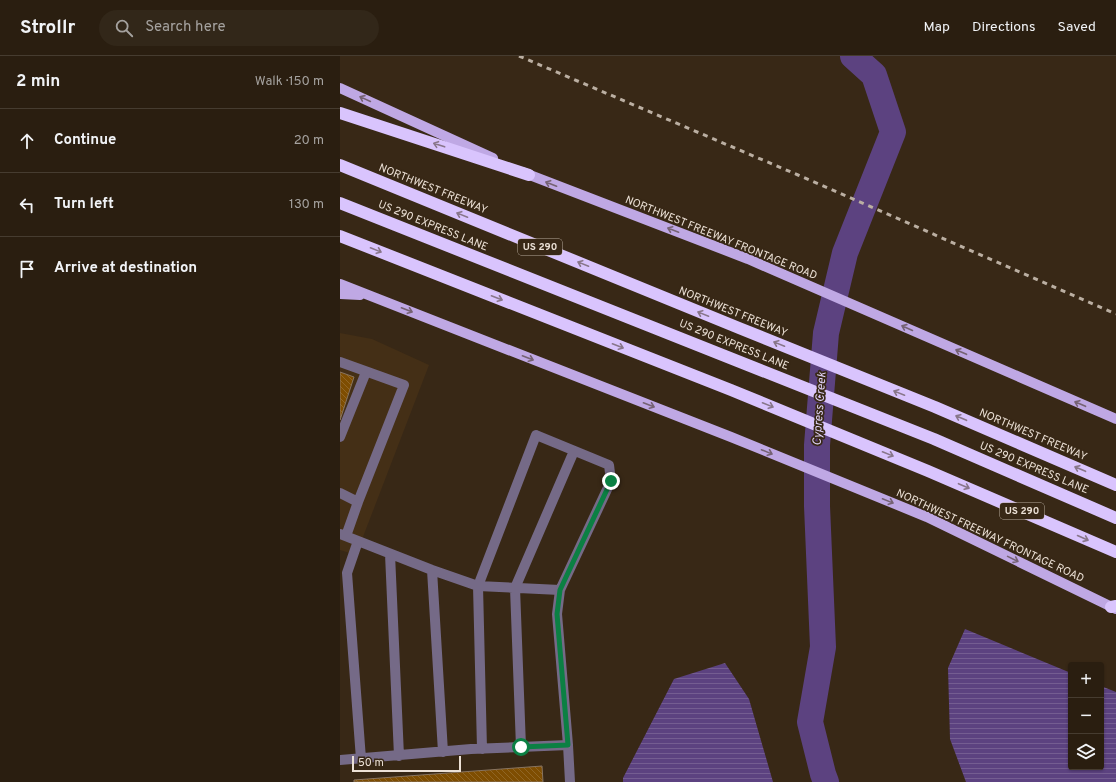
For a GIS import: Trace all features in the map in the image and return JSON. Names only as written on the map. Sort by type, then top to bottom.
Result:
[{"type":"highway","points":[[340,113],[529,175]]},
{"type":"highway","name":"NORTHWEST FREEWAY","points":[[340,165],[935,407],[1116,485]]},
{"type":"highway","name":"US 290 EXPRESS LANE","points":[[340,203],[934,439],[1116,518]]},
{"type":"highway","name":"US 290","points":[[340,236],[732,390],[928,471],[1116,552]]},
{"type":"main road","name":"NORTHWEST FREEWAY FRONTAGE ROAD","points":[[340,88],[529,175],[748,259],[1116,419]]},
{"type":"main road","name":"NORTHWEST FREEWAY FRONTAGE ROAD","points":[[340,284],[731,437],[927,517],[1114,607]]},
{"type":"main road","points":[[340,294],[370,296]]},
{"type":"lane","points":[[340,362],[404,385],[358,502],[343,535],[432,570],[478,586],[560,590]]},
{"type":"lane","points":[[340,437],[366,372]]},
{"type":"lane","points":[[482,749],[478,586],[536,435],[574,452],[610,465],[611,481],[560,590],[557,614],[570,782]]},
{"type":"lane","points":[[521,747],[515,588],[574,452]]},
{"type":"lane","points":[[340,493],[358,502]]},
{"type":"lane","points":[[358,541],[347,573],[361,759]]},
{"type":"lane","points":[[390,554],[399,756]]},
{"type":"lane","points":[[432,570],[443,752]]},
{"type":"lane","points":[[340,760],[482,749],[568,745]]},
{"type":"shaded area","points":[[340,333],[372,339],[429,365],[356,555],[340,550]]},
{"type":"shaded area","points":[[965,629],[1068,672],[1068,770],[1104,770],[1104,687],[1116,692],[1116,782],[966,782],[950,739],[948,668]]},
{"type":"shaded area","points":[[725,663],[749,699],[773,782],[623,782],[623,778],[674,679]]},
{"type":"building","points":[[340,372],[354,377],[340,420]]},
{"type":"building","points":[[542,766],[543,782],[354,782],[354,780]]},
{"type":"waterway","name":"Cypress Creek","points":[[826,782],[810,722],[823,647],[817,506],[817,445],[826,333],[845,253],[893,132],[874,75],[853,56]]},
{"type":"railway","points":[[519,56],[798,175],[1116,314]]},
{"type":"route","points":[[521,747],[568,745],[557,614],[560,590],[611,481]]}]
